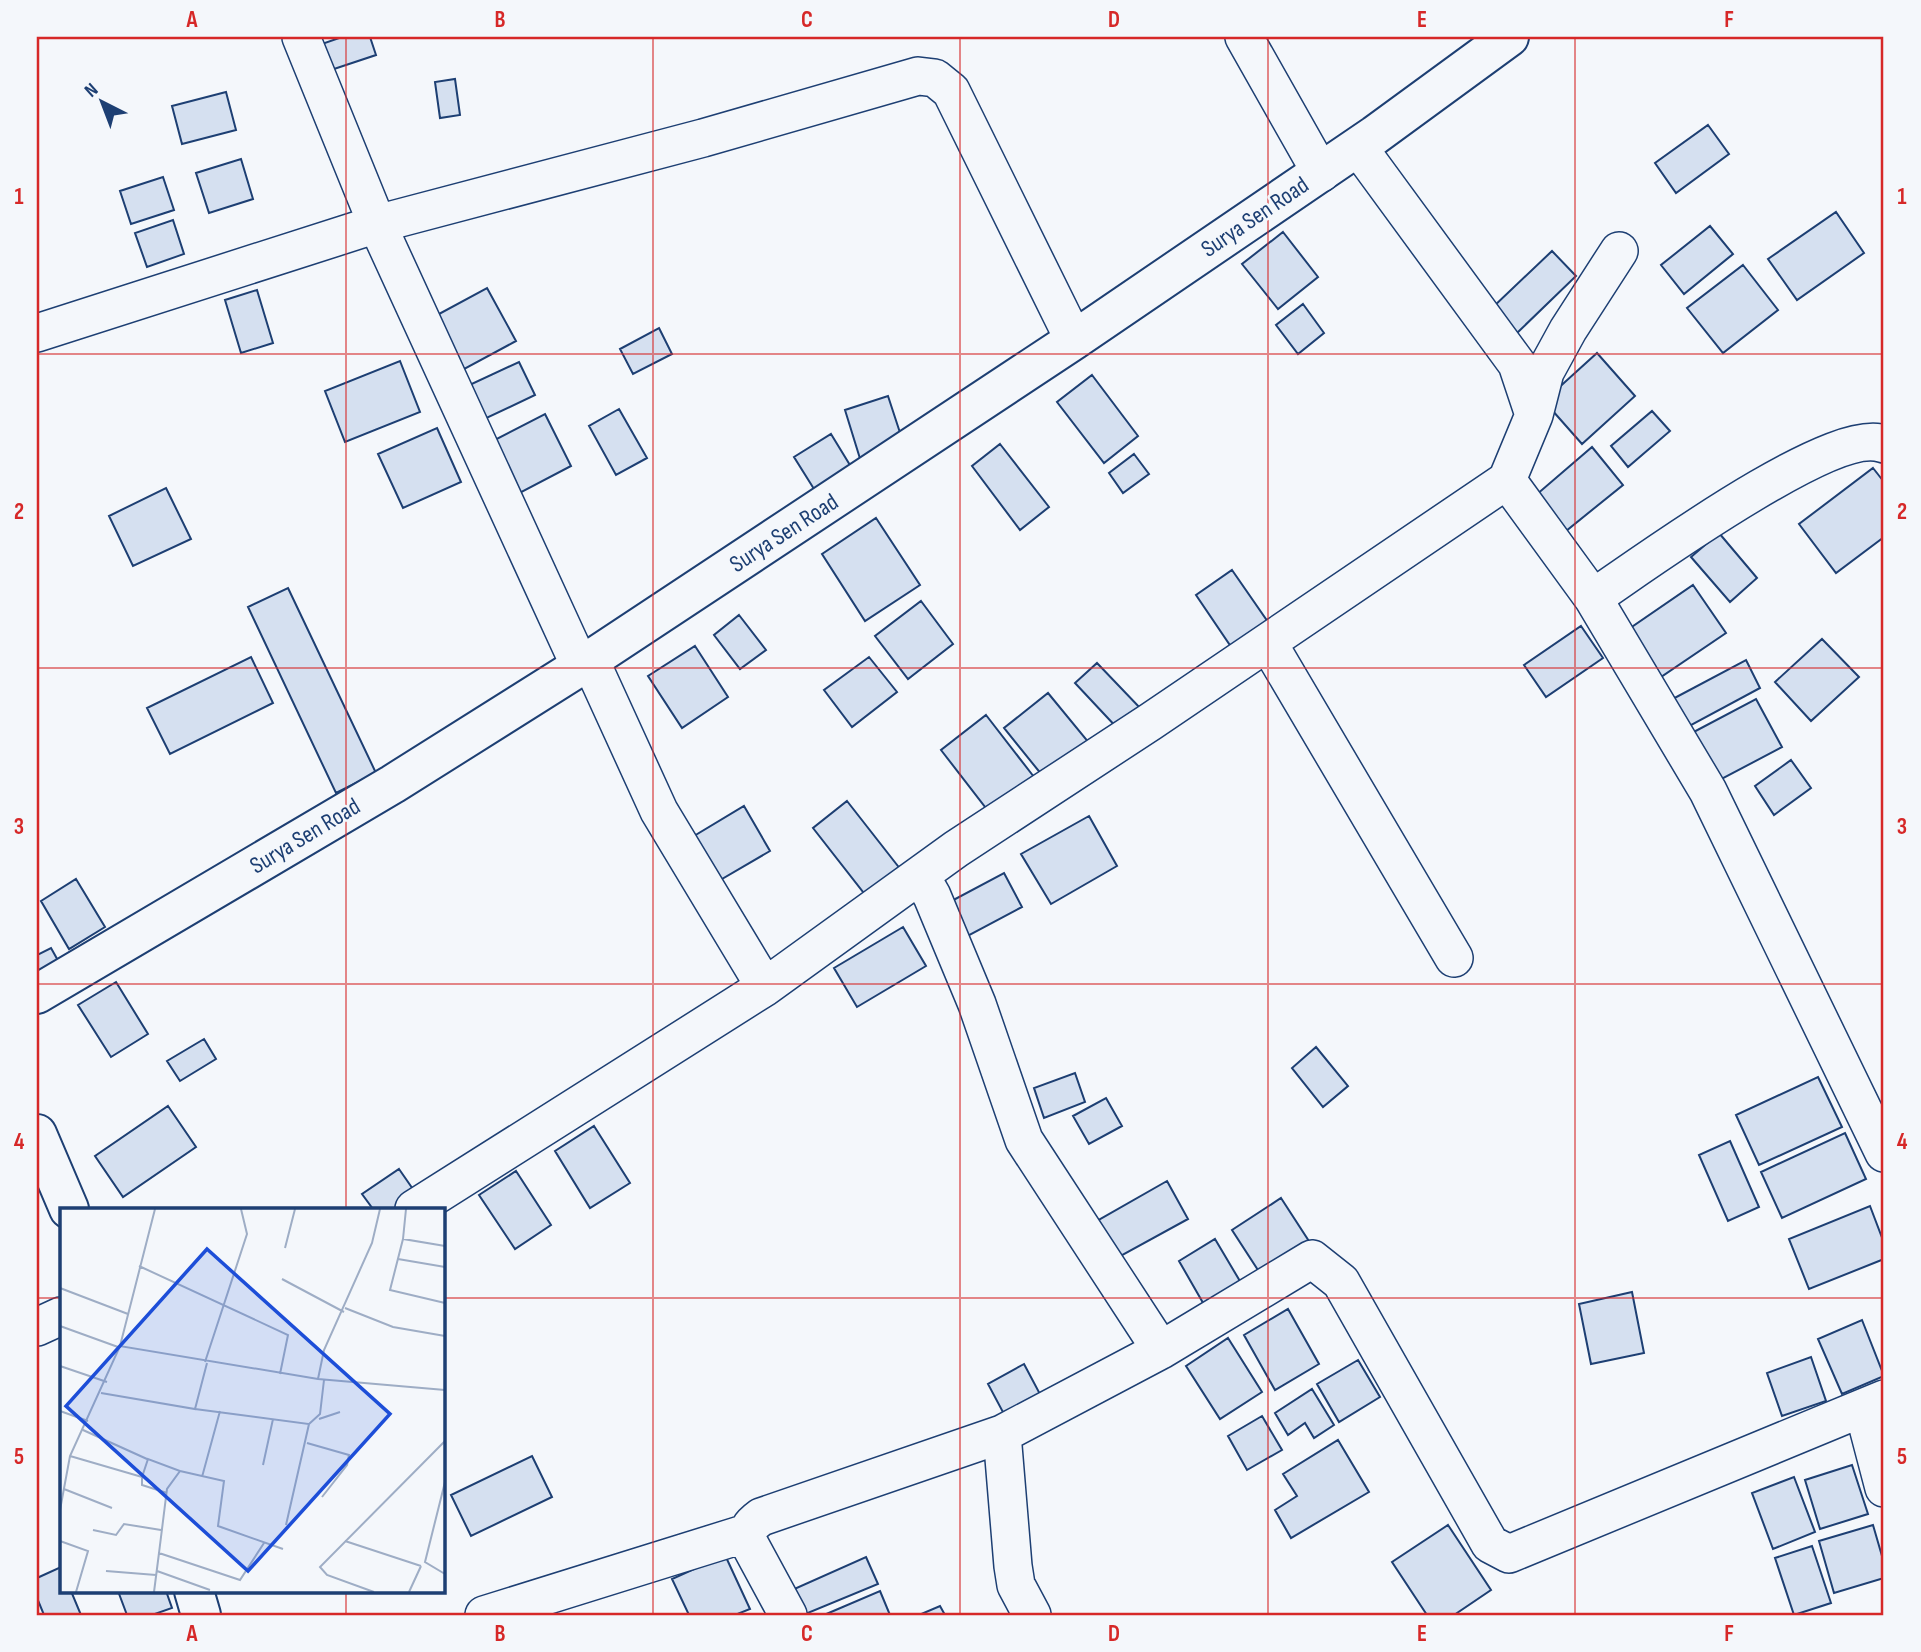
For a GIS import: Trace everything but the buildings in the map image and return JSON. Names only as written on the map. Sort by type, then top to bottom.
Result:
[{"type":"street","points":[[300,37],[377,224],[585,663],[659,811],[765,987]]},
{"type":"street","points":[[1244,37],[1321,173]]},
{"type":"street","name":"Surya Sen Road","points":[[37,994],[393,784],[585,663],[1074,340],[1321,173],[1509,37]]},
{"type":"street","points":[[37,333],[377,224],[703,138],[918,76],[935,78],[951,91],[1074,340]]},
{"type":"street","points":[[1358,147],[1517,364],[1535,415]]},
{"type":"street","points":[[416,1208],[765,987],[920,875],[1507,480],[1535,415],[1545,372],[1567,330],[1619,251]]},
{"type":"street","points":[[1593,598],[1745,496],[1837,451],[1874,440],[1884,444]]},
{"type":"street","points":[[1507,480],[1593,598],[1708,791],[1884,1153]]},
{"type":"street","points":[[1268,643],[1454,958]]},
{"type":"street","points":[[920,875],[932,896],[977,1004],[1024,1140],[1161,1350]]},
{"type":"street","points":[[37,1134],[69,1208]]},
{"type":"street","points":[[484,1615],[747,1533],[752,1524],[761,1517],[1002,1434],[1161,1350],[1312,1259],[1341,1282],[1490,1544],[1509,1553],[1874,1403],[1884,1488]]},
{"type":"street","points":[[37,1327],[60,1316]]},
{"type":"street","points":[[1002,1434],[1016,1585],[1032,1615]]},
{"type":"street","points":[[747,1533],[788,1615]]},
{"type":"street","points":[[194,1592],[201,1615]]}]
